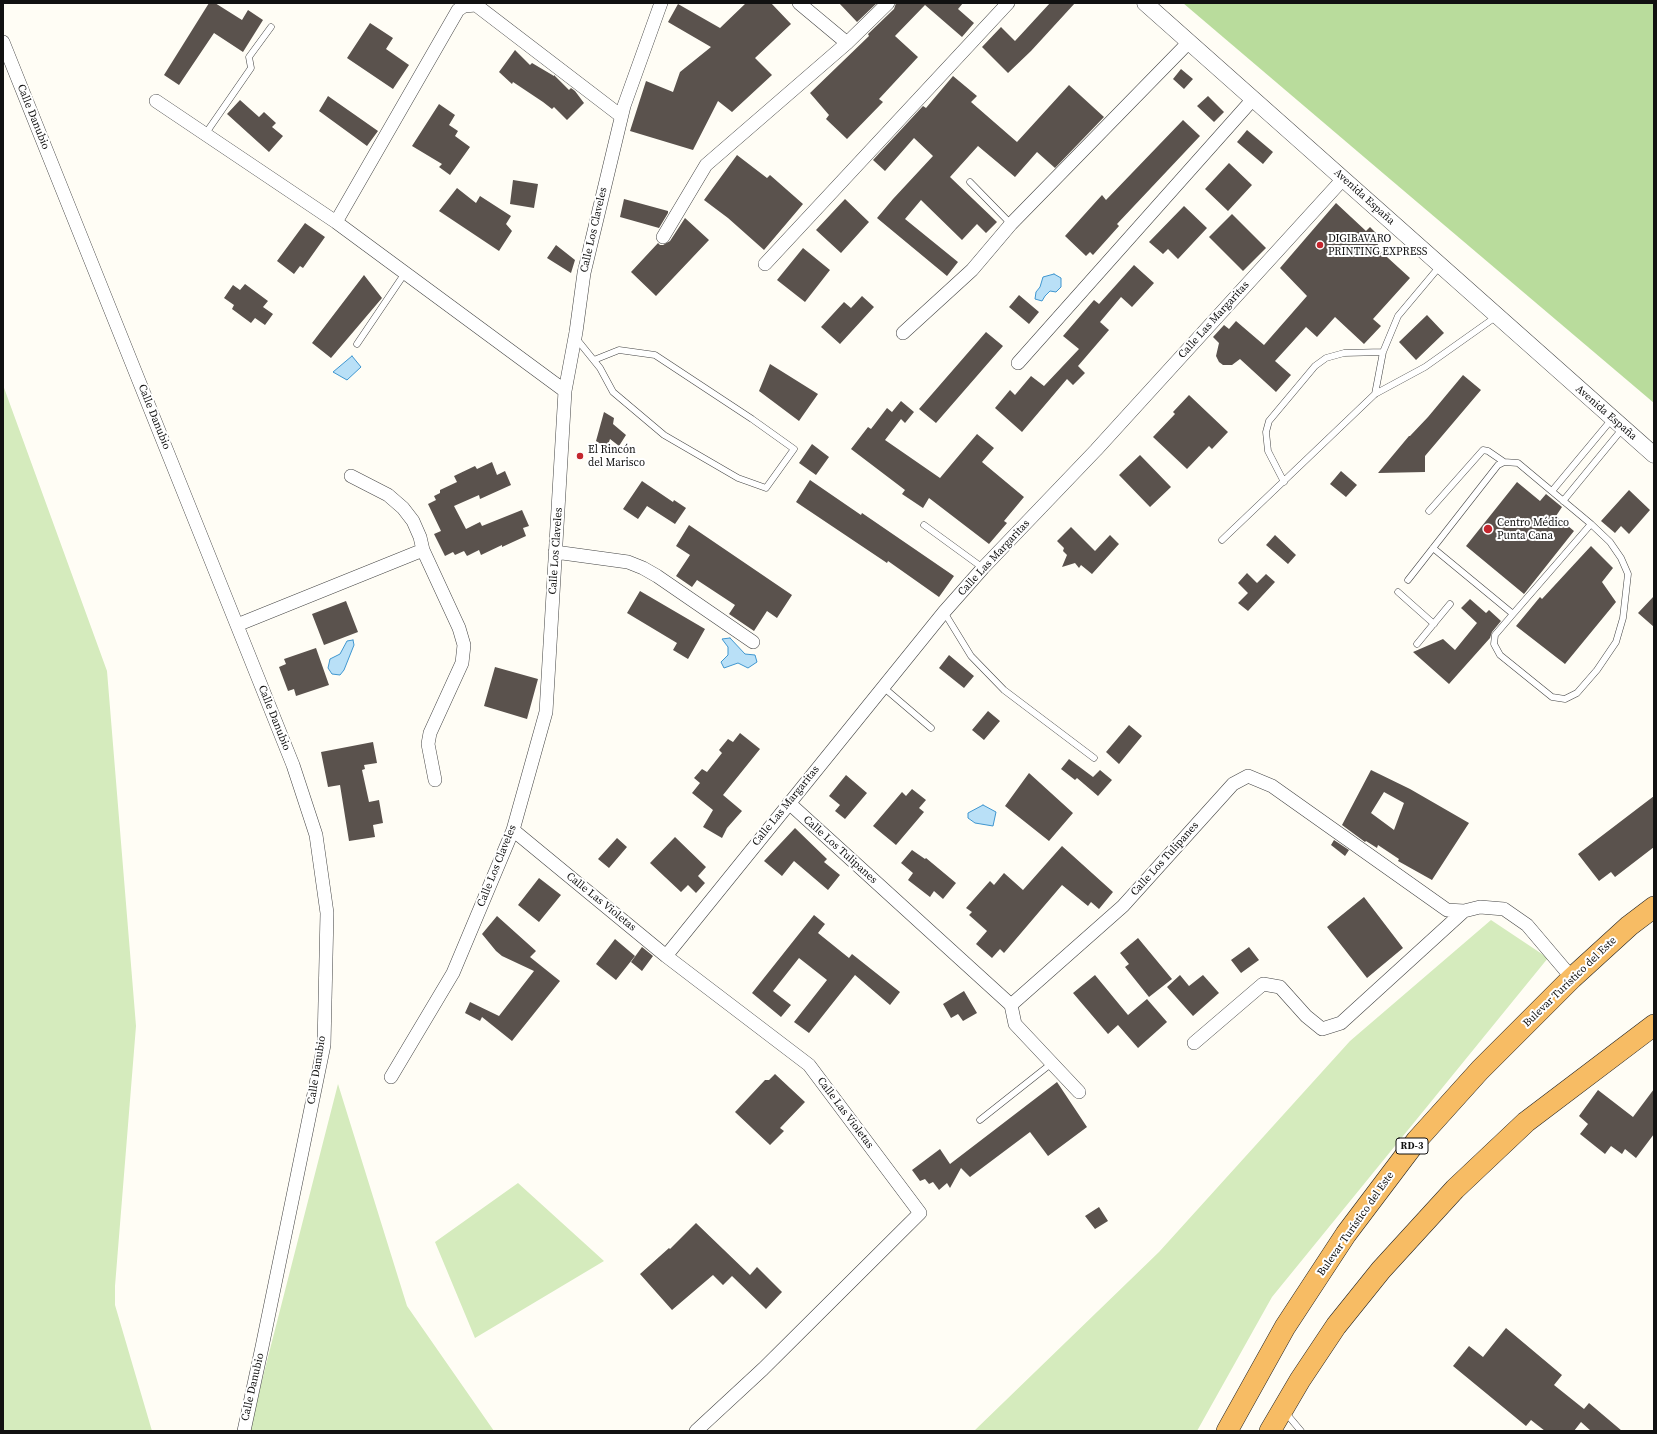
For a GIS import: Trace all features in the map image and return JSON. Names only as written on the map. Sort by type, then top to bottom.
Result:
[{"type":"highway","name":"Bulevar Turístico del Este","points":[[1226,1431],[1285,1327],[1346,1234],[1417,1140],[1480,1070],[1572,978],[1629,926],[1654,907]]},
{"type":"highway","points":[[1270,1431],[1336,1326],[1381,1270],[1455,1189],[1526,1122],[1654,1026]]},
{"type":"street","name":"Calle Los Claveles","points":[[391,1077],[453,973],[512,830],[546,712],[565,391],[575,337],[584,274],[621,116],[660,3]]},
{"type":"street","points":[[799,3],[847,43]]},
{"type":"street","points":[[663,237],[706,165],[847,43],[888,3]]},
{"type":"street","points":[[765,264],[1008,3]]},
{"type":"street","name":"Avenida España","points":[[1145,3],[1654,455]]},
{"type":"street","points":[[336,222],[458,10],[464,6],[477,4],[621,116]]},
{"type":"street","name":"Calle Danubio","points":[[3,42],[293,765],[316,835],[326,913],[324,1045],[244,1431]]},
{"type":"street","points":[[903,333],[972,270],[1011,224],[1189,42]]},
{"type":"street","points":[[1018,363],[1253,99]]},
{"type":"street","points":[[156,101],[206,133],[336,222],[565,391]]},
{"type":"street","name":"Calle Las Margaritas","points":[[666,956],[944,612],[983,568],[1096,450],[1343,179]]},
{"type":"street","points":[[351,476],[388,495],[403,508],[413,521],[420,537],[423,550],[459,628],[464,644],[462,663],[430,733],[428,744],[435,780]]},
{"type":"street","points":[[237,625],[423,550]]},
{"type":"street","points":[[555,552],[628,562],[643,568],[753,642]]},
{"type":"street","name":"Calle Los Tulipanes","points":[[789,803],[1011,1005],[1123,906],[1233,784],[1248,776],[1272,786],[1447,910],[1464,911],[1480,906],[1504,909],[1527,925],[1572,978]]},
{"type":"street","name":"Calle Las Violetas","points":[[512,830],[666,956],[809,1065],[920,1213],[764,1369],[696,1431]]},
{"type":"street","points":[[1194,1043],[1263,984],[1280,987],[1306,1016],[1322,1029],[1341,1023],[1464,911]]},
{"type":"street","points":[[1011,1005],[1015,1024],[1079,1092]]},
{"type":"lane","points":[[206,133],[251,68],[249,57],[271,27]]},
{"type":"lane","points":[[970,182],[1011,224]]},
{"type":"lane","points":[[1375,394],[1384,352],[1398,316],[1440,266]]},
{"type":"lane","points":[[357,344],[405,273]]},
{"type":"lane","points":[[1222,540],[1375,394],[1425,367],[1497,316]]},
{"type":"lane","points":[[575,337],[600,368],[613,392],[664,435],[738,478],[766,488],[794,449],[752,419],[655,355],[619,350],[594,360]]},
{"type":"lane","points":[[1284,482],[1268,451],[1266,432],[1269,421],[1315,366],[1326,358],[1344,353],[1384,352]]},
{"type":"lane","points":[[1552,491],[1618,423]]},
{"type":"lane","points":[[1563,501],[1618,423]]},
{"type":"lane","points":[[1429,511],[1483,450],[1488,450],[1504,462]]},
{"type":"lane","points":[[1408,580],[1498,464],[1504,462],[1518,463],[1591,524],[1610,542],[1621,558],[1628,574],[1623,618],[1616,642],[1597,670],[1577,693],[1565,699],[1552,697],[1500,655],[1494,644],[1495,635],[1591,524]]},
{"type":"lane","points":[[924,524],[983,568]]},
{"type":"lane","points":[[1433,548],[1513,614]]},
{"type":"lane","points":[[1398,592],[1434,624]]},
{"type":"lane","points":[[1417,644],[1450,604]]},
{"type":"lane","points":[[944,612],[971,656],[1004,690],[1094,758]]},
{"type":"lane","points":[[883,687],[931,728]]},
{"type":"lane","points":[[980,1120],[1052,1063]]},
{"type":"lane","points":[[1283,1410],[1301,1431]]},
{"type":"green space","points":[[1183,3],[1654,3],[1654,403],[1384,174]]},
{"type":"green space","points":[[3,385],[107,671],[136,1026],[115,1286],[115,1305],[152,1431],[3,1431]]},
{"type":"green space","points":[[1491,920],[1548,958],[1272,1297],[1197,1431],[974,1431],[1159,1252],[1350,1041]]},
{"type":"green space","points":[[338,1084],[407,1306],[494,1431],[249,1431]]},
{"type":"green space","points":[[518,1183],[604,1261],[475,1338],[435,1242]]},
{"type":"water","points":[[1054,274],[1061,278],[1061,287],[1056,292],[1050,291],[1042,301],[1035,299],[1036,292],[1040,287],[1043,277]]},
{"type":"water","points":[[352,356],[361,367],[347,380],[333,372]]},
{"type":"water","points":[[730,638],[745,654],[755,655],[757,662],[748,668],[738,663],[724,668],[721,662],[728,655],[728,647],[722,639]]},
{"type":"water","points":[[353,640],[354,645],[344,670],[340,675],[332,674],[328,668],[330,659],[340,654],[347,641]]},
{"type":"water","points":[[983,805],[996,812],[993,826],[975,823],[968,818],[968,813]]},
{"type":"building","points":[[209,3],[215,3],[242,20],[248,10],[263,20],[243,52],[214,33],[179,85],[164,75]]},
{"type":"building","points":[[746,3],[771,3],[791,24],[755,58],[772,75],[732,112],[718,101],[693,150],[630,131],[646,81],[673,92],[680,72],[711,47],[668,22],[678,4],[720,28]]},
{"type":"building","points":[[839,3],[877,3],[857,22]]},
{"type":"building","points":[[896,3],[963,3],[958,9],[974,23],[962,37],[925,5],[895,36],[918,57],[879,99],[883,102],[847,139],[826,119],[829,115],[810,93],[869,36],[868,34],[894,9]]},
{"type":"building","points":[[1050,3],[1075,3],[1031,51],[1008,73],[982,47],[1001,27],[1015,41]]},
{"type":"building","points":[[370,23],[393,38],[386,49],[409,65],[393,89],[347,58]]},
{"type":"building","points":[[515,50],[530,65],[532,63],[554,75],[569,90],[571,88],[575,91],[584,103],[567,120],[554,107],[552,109],[513,82],[512,84],[499,72]]},
{"type":"building","points":[[1181,69],[1193,79],[1184,89],[1173,79]]},
{"type":"building","points":[[953,76],[977,96],[971,102],[1017,142],[1069,85],[1104,117],[1055,168],[1037,152],[1015,177],[978,146],[950,177],[997,222],[986,233],[977,224],[962,240],[921,200],[905,219],[958,262],[947,276],[877,218],[933,156],[914,138],[885,171],[873,160],[923,106],[926,108]]},
{"type":"building","points":[[328,96],[378,131],[367,146],[319,111]]},
{"type":"building","points":[[1208,96],[1224,112],[1214,122],[1197,106]]},
{"type":"building","points":[[240,100],[259,117],[264,112],[276,123],[272,127],[283,136],[269,152],[227,114]]},
{"type":"building","points":[[439,104],[455,115],[449,125],[458,131],[455,136],[470,147],[450,175],[439,167],[442,164],[412,146]]},
{"type":"building","points":[[1183,120],[1200,136],[1117,224],[1119,226],[1093,255],[1090,252],[1086,256],[1065,236],[1102,195],[1106,200]]},
{"type":"building","points":[[1247,130],[1273,152],[1263,164],[1237,142]]},
{"type":"building","points":[[737,155],[767,178],[770,175],[803,204],[764,250],[728,218],[704,200]]},
{"type":"building","points":[[1229,163],[1252,185],[1228,211],[1205,189]]},
{"type":"building","points":[[513,180],[538,184],[534,208],[510,204]]},
{"type":"building","points":[[457,188],[476,203],[480,196],[511,216],[506,224],[512,231],[499,251],[439,211]]},
{"type":"building","points":[[624,199],[668,211],[668,213],[659,228],[620,217]]},
{"type":"building","points":[[845,199],[869,222],[841,253],[816,230]]},
{"type":"building","points":[[1336,203],[1366,231],[1370,227],[1382,239],[1376,247],[1410,278],[1373,319],[1381,326],[1364,344],[1335,317],[1317,337],[1306,327],[1275,361],[1291,375],[1276,392],[1240,359],[1232,365],[1223,365],[1219,362],[1216,356],[1219,343],[1213,337],[1224,325],[1229,329],[1236,321],[1264,345],[1307,296],[1280,268]]},
{"type":"building","points":[[1184,206],[1207,228],[1178,259],[1168,249],[1163,254],[1149,242]]},
{"type":"building","points":[[1232,214],[1266,248],[1243,271],[1209,237]]},
{"type":"building","points":[[685,218],[709,240],[656,296],[631,272],[658,243],[663,245],[670,241]]},
{"type":"building","points":[[305,223],[325,237],[303,268],[300,266],[294,274],[277,261]]},
{"type":"building","points":[[556,245],[575,260],[571,273],[547,258]]},
{"type":"building","points":[[803,248],[830,270],[805,302],[777,280]]},
{"type":"building","points":[[1134,265],[1154,283],[1132,307],[1121,297],[1100,322],[1109,330],[1078,366],[1085,373],[1073,385],[1067,379],[1022,432],[995,408],[1010,390],[1015,395],[1031,376],[1044,386],[1079,349],[1063,336],[1094,300],[1099,304]]},
{"type":"building","points":[[364,275],[382,298],[331,358],[312,343]]},
{"type":"building","points":[[245,284],[268,301],[263,307],[273,314],[265,325],[255,318],[251,323],[232,309],[234,305],[224,298],[233,285],[240,290]]},
{"type":"building","points":[[1019,295],[1039,312],[1029,324],[1009,307]]},
{"type":"building","points":[[862,296],[874,307],[840,344],[821,327],[844,302],[851,308]]},
{"type":"building","points":[[1427,315],[1444,333],[1416,360],[1399,342]]},
{"type":"building","points":[[986,332],[1003,346],[936,423],[919,409]]},
{"type":"building","points":[[770,364],[818,394],[799,421],[759,391]]},
{"type":"building","points":[[1463,375],[1481,390],[1425,456],[1425,472],[1378,473],[1409,436],[1428,417]]},
{"type":"building","points":[[1189,395],[1228,432],[1212,449],[1209,446],[1187,469],[1153,437],[1175,414],[1173,412]]},
{"type":"building","points":[[901,401],[914,412],[905,423],[901,419],[885,440],[940,478],[977,434],[994,448],[982,462],[1024,497],[1004,521],[1007,523],[989,544],[929,498],[923,508],[902,494],[905,490],[851,449],[868,427],[871,429],[887,408],[892,412]]},
{"type":"building","points":[[604,412],[614,418],[613,424],[626,435],[619,446],[610,439],[607,448],[596,441]]},
{"type":"building","points":[[812,444],[829,457],[816,475],[799,463]]},
{"type":"building","points":[[1140,455],[1171,487],[1150,507],[1119,475]]},
{"type":"building","points":[[492,462],[497,475],[505,471],[511,485],[480,499],[479,495],[454,506],[466,529],[480,522],[482,526],[522,510],[529,526],[523,528],[526,536],[481,555],[479,550],[467,556],[464,551],[455,555],[453,552],[445,556],[434,534],[441,531],[428,504],[436,500],[434,496],[440,493],[440,490],[457,482],[454,476],[475,466],[477,469]]},
{"type":"building","points":[[1341,471],[1357,485],[1346,497],[1330,484]]},
{"type":"building","points":[[810,480],[861,515],[862,513],[954,576],[939,597],[888,561],[887,563],[796,502]]},
{"type":"building","points":[[642,481],[673,502],[674,500],[686,508],[675,524],[647,506],[638,519],[623,509]]},
{"type":"building","points":[[1517,482],[1540,501],[1546,494],[1562,507],[1556,516],[1574,531],[1524,594],[1466,546]]},
{"type":"building","points":[[1629,490],[1650,510],[1629,534],[1621,526],[1615,533],[1601,521]]},
{"type":"building","points":[[689,525],[792,595],[777,618],[767,611],[754,631],[729,614],[735,605],[697,580],[692,587],[676,576],[690,555],[676,546]]},
{"type":"building","points":[[1071,527],[1095,551],[1110,535],[1119,544],[1092,574],[1081,565],[1079,568],[1075,563],[1062,567],[1067,555],[1063,551],[1064,548],[1057,541]]},
{"type":"building","points":[[1275,535],[1296,555],[1288,564],[1266,545]]},
{"type":"building","points":[[1591,546],[1613,568],[1602,582],[1616,602],[1565,664],[1516,626],[1540,597],[1542,599]]},
{"type":"building","points":[[1247,573],[1257,583],[1266,574],[1275,582],[1248,611],[1238,603],[1248,593],[1238,583]]},
{"type":"building","points":[[640,591],[705,629],[688,659],[673,650],[677,643],[627,613]]},
{"type":"building","points":[[1654,596],[1654,627],[1638,613]]},
{"type":"building","points":[[1470,599],[1486,613],[1489,610],[1501,621],[1492,632],[1490,638],[1449,684],[1413,652],[1443,639],[1455,650],[1477,623],[1461,608]]},
{"type":"building","points":[[346,601],[358,632],[324,645],[312,614]]},
{"type":"building","points":[[316,648],[329,685],[296,696],[294,689],[288,691],[279,667],[286,664],[284,659]]},
{"type":"building","points":[[949,655],[974,676],[964,688],[939,668]]},
{"type":"building","points":[[495,667],[538,679],[527,719],[484,706]]},
{"type":"building","points":[[988,711],[1000,721],[984,740],[972,730]]},
{"type":"building","points":[[1129,725],[1142,736],[1119,764],[1106,752]]},
{"type":"building","points":[[740,733],[760,749],[723,795],[742,811],[727,828],[722,838],[703,827],[713,810],[692,793],[700,783],[694,778],[702,769],[707,772],[722,753],[719,750],[728,739],[733,742]]},
{"type":"building","points":[[373,742],[377,763],[364,765],[365,769],[362,770],[369,802],[379,800],[383,823],[373,825],[375,837],[349,841],[340,785],[328,787],[321,752]]},
{"type":"building","points":[[1069,759],[1093,777],[1100,770],[1112,780],[1098,796],[1077,778],[1075,780],[1061,769]]},
{"type":"building","points":[[1371,770],[1410,789],[1469,823],[1432,880],[1398,861],[1399,859],[1378,845],[1377,848],[1366,841],[1365,842],[1342,825]],"holes":[[[1384,792],[1404,803],[1394,830],[1371,813]]]},
{"type":"building","points":[[1029,773],[1073,813],[1049,841],[1005,806]]},
{"type":"building","points":[[846,775],[867,793],[845,819],[835,811],[840,805],[829,796]]},
{"type":"building","points":[[912,789],[926,800],[919,808],[924,812],[896,845],[873,826],[902,792],[906,796]]},
{"type":"building","points":[[1654,796],[1654,847],[1615,877],[1611,872],[1599,881],[1578,854]]},
{"type":"building","points":[[795,828],[827,859],[824,862],[840,875],[828,890],[794,861],[782,876],[764,861]]},
{"type":"building","points":[[675,837],[706,867],[698,876],[705,883],[696,893],[688,885],[681,892],[650,863]]},
{"type":"building","points":[[617,838],[627,847],[609,868],[598,859]]},
{"type":"building","points":[[1334,840],[1349,850],[1345,856],[1331,845]]},
{"type":"building","points":[[1062,846],[1113,892],[1099,909],[1091,902],[1088,906],[1062,885],[1004,953],[1000,949],[992,958],[976,944],[987,931],[969,915],[972,912],[966,908],[990,881],[994,885],[1004,873],[1023,890]]},
{"type":"building","points":[[912,850],[925,859],[926,858],[956,883],[943,899],[934,891],[930,897],[908,880],[913,873],[901,863]]},
{"type":"building","points":[[539,878],[561,895],[539,922],[518,905]]},
{"type":"building","points":[[1364,897],[1403,948],[1367,978],[1327,927]]},
{"type":"building","points":[[814,915],[825,924],[818,933],[849,958],[852,954],[900,992],[890,1005],[855,975],[809,1033],[794,1022],[827,980],[799,958],[773,991],[791,1005],[781,1017],[752,993]]},
{"type":"building","points":[[497,916],[536,951],[530,957],[560,981],[512,1041],[482,1017],[480,1021],[465,1013],[470,1002],[499,1016],[534,971],[502,956],[482,934]]},
{"type":"building","points":[[1138,938],[1172,979],[1149,997],[1125,967],[1129,964],[1120,953]]},
{"type":"building","points":[[615,939],[635,956],[616,980],[596,964]]},
{"type":"building","points":[[642,947],[653,956],[642,971],[631,962]]},
{"type":"building","points":[[1249,947],[1259,960],[1241,973],[1231,960]]},
{"type":"building","points":[[1095,975],[1128,1015],[1147,999],[1167,1022],[1138,1048],[1118,1025],[1108,1034],[1073,993]]},
{"type":"building","points":[[1180,975],[1189,986],[1203,975],[1219,993],[1193,1016],[1167,987]]},
{"type":"building","points":[[964,991],[977,1013],[963,1021],[958,1014],[951,1018],[943,1004]]},
{"type":"building","points":[[775,1074],[805,1102],[780,1128],[784,1131],[770,1145],[735,1112],[765,1080],[769,1080]]},
{"type":"building","points":[[1057,1082],[1087,1127],[1048,1156],[1030,1132],[970,1177],[961,1168],[950,1188],[947,1183],[939,1190],[933,1182],[929,1184],[925,1179],[920,1181],[912,1170],[940,1149],[950,1164]]},
{"type":"building","points":[[1654,1089],[1654,1134],[1636,1158],[1625,1149],[1622,1154],[1611,1146],[1605,1154],[1580,1134],[1588,1124],[1579,1116],[1598,1090],[1633,1117]]},
{"type":"building","points":[[1099,1207],[1108,1221],[1095,1229],[1085,1216]]},
{"type":"building","points":[[696,1223],[750,1275],[757,1267],[782,1292],[766,1309],[732,1276],[723,1285],[713,1275],[672,1310],[640,1274],[669,1248],[670,1249]]},
{"type":"building","points":[[1506,1328],[1562,1375],[1554,1385],[1584,1409],[1589,1403],[1622,1431],[1591,1431],[1581,1422],[1574,1431],[1545,1431],[1531,1420],[1526,1426],[1453,1366],[1469,1346],[1483,1357]]},
{"type":"place","name":"DIGIBAVARO PRINTING EXPRESS","points":[[1320,245]]},
{"type":"place","name":"El Rincón del Marisco","points":[[580,456]]},
{"type":"place","name":"Centro Médico Punta Cana","points":[[1488,529]]}]
